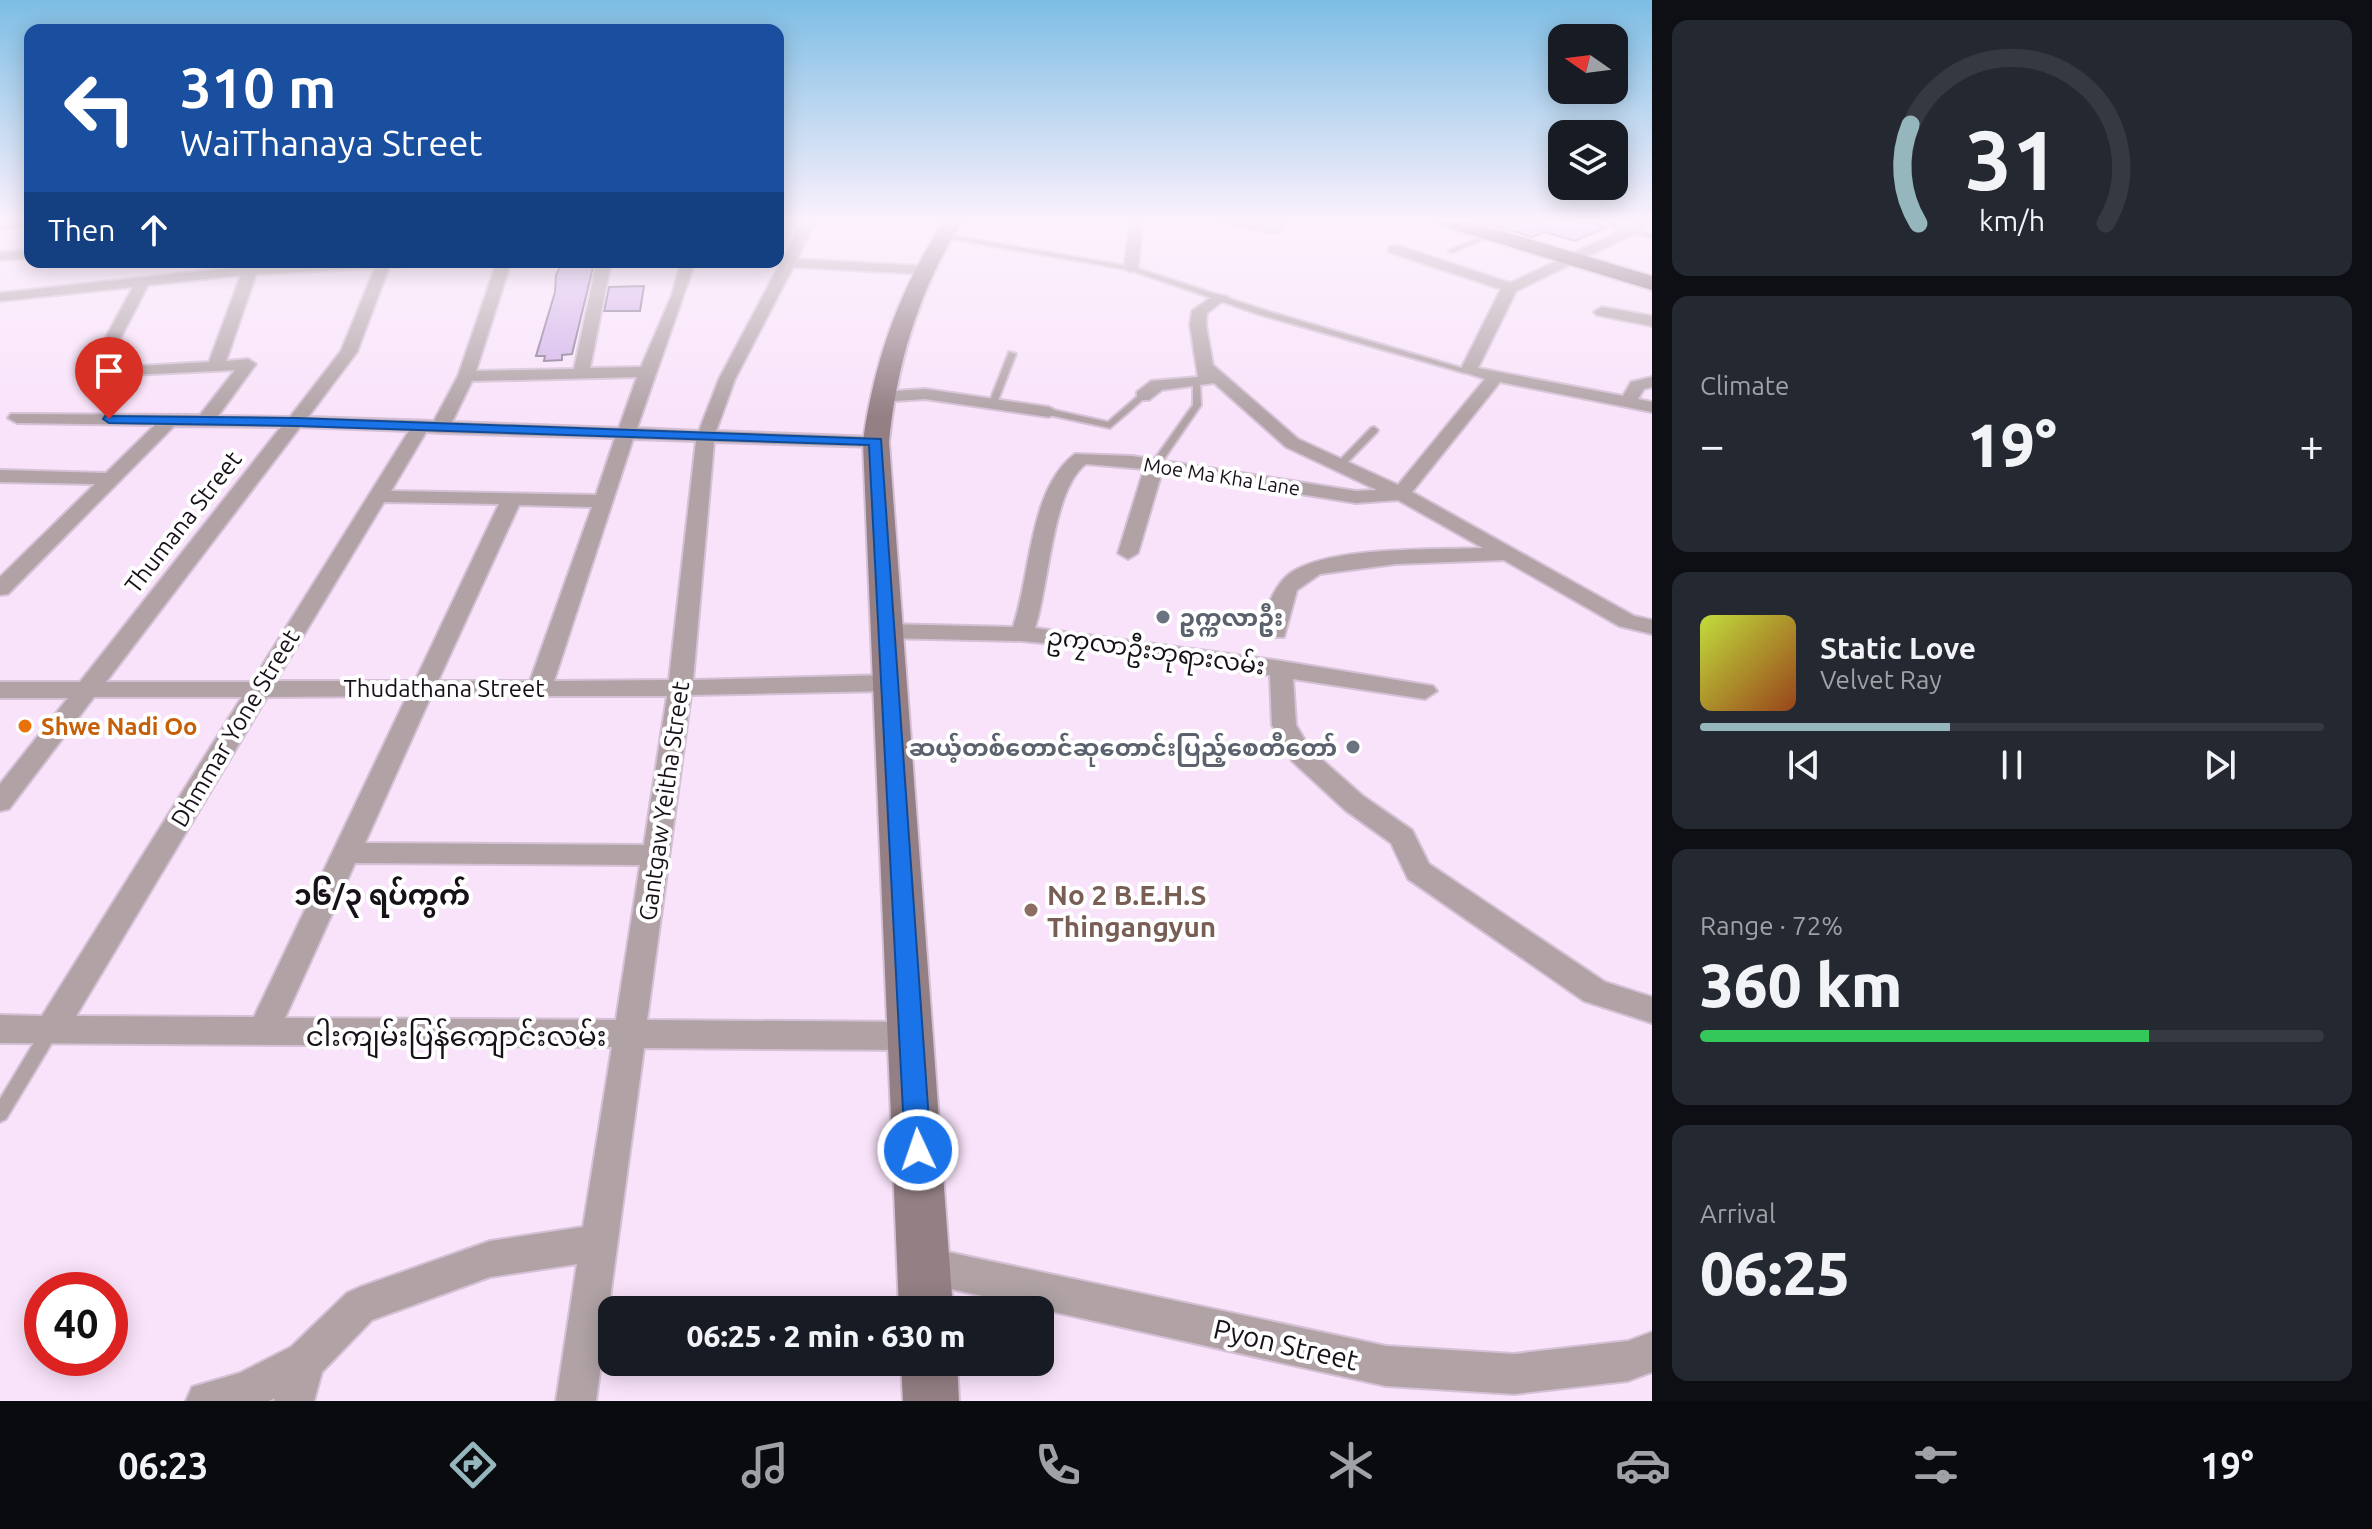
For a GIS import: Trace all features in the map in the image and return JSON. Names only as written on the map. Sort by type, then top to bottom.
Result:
[{"type":"street","points":[[0,297],[90,286]]},
{"type":"street","points":[[134,286],[94,374],[248,364],[206,420]]},
{"type":"street","points":[[216,365],[244,286]]},
{"type":"street","name":"Thumana Street","points":[[0,802],[84,689],[349,352],[375,286]]},
{"type":"street","name":"Dhmmar Yone Street","points":[[50,1031],[377,496],[466,376],[496,286]]},
{"type":"street","points":[[581,373],[599,286]]},
{"type":"street","points":[[540,687],[647,372],[681,286]]},
{"type":"street","name":"Gantgaw Yeitha Street","points":[[576,1401],[680,688],[705,438],[727,379],[772,286]]},
{"type":"street","points":[[916,286],[882,382],[876,442],[925,1296]]},
{"type":"street","points":[[1506,286],[1511,288]]},
{"type":"street","points":[[1514,286],[1468,371],[1652,407]]},
{"type":"street","points":[[1202,377],[1198,325],[1200,311],[1221,297]]},
{"type":"street","points":[[1602,312],[1652,321]]},
{"type":"street","points":[[466,376],[647,372]]},
{"type":"street","points":[[1143,396],[1157,385],[1202,377],[1282,435],[1401,494],[1627,621],[1652,627]]},
{"type":"street","points":[[1401,494],[1495,377]]},
{"type":"street","points":[[1628,402],[1637,386],[1652,382]]},
{"type":"street","points":[[880,397],[925,394],[1049,412]]},
{"type":"street","points":[[17,418],[296,422],[876,442]]},
{"type":"street","points":[[0,589],[170,420]]},
{"type":"street","name":"Moe Ma Kha Lane","points":[[1022,634],[1034,598],[1048,512],[1071,466],[1082,458],[1356,497],[1401,494]]},
{"type":"street","points":[[1128,553],[1154,467]]},
{"type":"street","points":[[0,476],[111,479]]},
{"type":"street","points":[[377,496],[604,501]]},
{"type":"street","points":[[262,1033],[512,498]]},
{"type":"street","points":[[1276,632],[1275,612],[1297,577],[1325,564],[1505,554]]},
{"type":"street","name":"ဥကၠလာဦးဘုရားလမ်း","points":[[885,631],[1022,634],[1281,668],[1425,691]]},
{"type":"street","points":[[1281,668],[1284,725],[1301,755],[1354,803],[1402,837],[1418,871],[1595,992],[1652,1010]]},
{"type":"street","name":"Thudathana Street","points":[[0,690],[423,686],[680,688],[888,683]]},
{"type":"street","points":[[345,853],[656,855]]},
{"type":"street","name":"ငါးကျမ်းပြန်ကျောင်းလမ်း","points":[[0,1029],[912,1036]]},
{"type":"street","points":[[206,1401],[245,1392],[305,1361],[360,1306],[490,1259],[599,1243]]},
{"type":"street","name":"Pyon Street","points":[[924,1265],[1386,1366],[1514,1374],[1628,1361],[1652,1352]]},
{"type":"street","points":[[294,1401],[305,1361]]},
{"type":"street","points":[[930,1376],[931,1401]]},
{"type":"lane","points":[[1188,286],[1264,313],[1468,371]]},
{"type":"lane","points":[[993,403],[1012,354]]},
{"type":"lane","points":[[1154,467],[1197,405],[1202,377]]},
{"type":"lane","points":[[1049,412],[1110,425],[1143,396]]},
{"type":"lane","points":[[1340,465],[1374,430]]},
{"type":"lane","points":[[0,1114],[50,1031]]},
{"type":"building","points":[[555,286],[588,286],[572,354],[562,355],[562,360],[544,361],[545,356],[536,356]]},
{"type":"building","points":[[644,286],[640,311],[604,311],[609,287]]},
{"type":"place","name":"ဥက္ကလာဦး","points":[[1163,617]]},
{"type":"place","name":"Shwe Nadi Oo","points":[[25,726]]},
{"type":"place","name":"ဆယ့်တစ်တောင်ဆုတောင်းပြည့်စေတီတော်","points":[[1353,747]]},
{"type":"place","name":"No 2 B.E.H.S Thingangyun","points":[[1031,910]]},
{"type":"district","name":"၁၆/၃ ရပ်ကွက်","points":[[382,894]]},
{"type":"route","points":[[109,419],[296,422],[876,442],[918,1150]]}]
